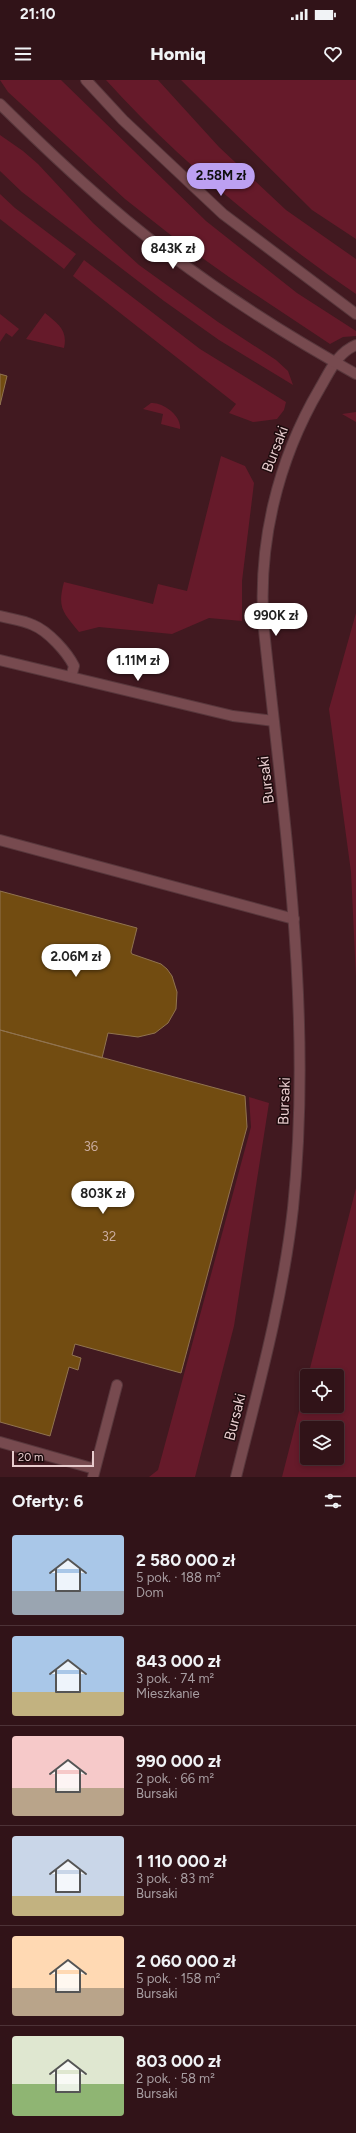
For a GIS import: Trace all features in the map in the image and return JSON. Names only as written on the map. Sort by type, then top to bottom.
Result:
[{"type":"street","points":[[86,80],[128,126],[223,214],[356,314]]},
{"type":"street","points":[[0,104],[38,141],[167,252],[268,322],[335,363],[356,374]]},
{"type":"street","name":"Bursaki","points":[[236,1477],[273,1324],[293,1209],[300,1100],[298,988],[294,919],[286,826],[262,598],[273,507],[286,456],[311,402],[335,363],[346,350],[356,345]]},
{"type":"street","points":[[0,616],[34,625],[47,635],[68,654],[74,666],[71,677]]},
{"type":"street","points":[[0,660],[233,716],[274,721]]},
{"type":"street","points":[[0,840],[294,919]]},
{"type":"street","points":[[0,1442],[94,1473],[117,1385]]},
{"type":"shaded area","points":[[0,80],[61,80],[206,221],[297,293],[356,331],[356,336],[343,337],[330,344],[229,277],[177,240],[125,199],[8,92]]},
{"type":"shaded area","points":[[106,80],[158,80],[219,147],[286,210],[356,259],[356,294],[257,221],[193,167],[134,110]]},
{"type":"shaded area","points":[[181,80],[356,80],[356,239],[312,210]]},
{"type":"shaded area","points":[[0,135],[23,151],[38,164],[93,223],[139,265],[218,322],[276,360],[288,371],[293,385],[219,340],[164,301],[22,192],[0,171]]},
{"type":"shaded area","points":[[0,194],[15,208],[76,254],[64,269],[0,219]]},
{"type":"shaded area","points":[[84,260],[200,349],[286,402],[284,410],[277,419],[253,422],[229,413],[236,404],[73,276]]},
{"type":"shaded area","points":[[45,313],[61,328],[65,336],[64,348],[26,339]]},
{"type":"shaded area","points":[[0,314],[19,329],[12,337],[6,333],[0,342]]},
{"type":"shaded area","points":[[151,403],[156,403],[166,407],[171,411],[178,419],[180,429],[161,424],[163,414],[143,409]]},
{"type":"shaded area","points":[[356,412],[356,422],[342,414]]},
{"type":"shaded area","points":[[221,456],[245,466],[254,483],[242,581],[242,621],[209,618],[172,634],[99,627],[79,632],[65,614],[61,604],[64,582],[153,604],[158,584],[187,591]]},
{"type":"shaded area","points":[[356,613],[356,977],[351,872],[329,709]]},
{"type":"shaded area","points":[[249,1097],[269,1103],[234,1326],[195,1477],[149,1477],[158,1470],[251,1127]]},
{"type":"shaded area","points":[[356,1188],[356,1477],[282,1477],[300,1407],[300,1413],[344,1413],[344,1369],[310,1369]]},
{"type":"building","points":[[0,374],[7,376],[0,405]]},
{"type":"building","points":[[141,660],[162,664],[160,673],[139,669]]},
{"type":"building","points":[[0,891],[137,928],[131,952],[132,954],[161,964],[172,976],[177,992],[176,1009],[168,1023],[155,1033],[138,1037],[108,1033],[102,1058],[0,1030]]},
{"type":"building","points":[[0,1030],[245,1096],[247,1127],[181,1373],[75,1344],[72,1355],[81,1358],[78,1370],[69,1367],[50,1436],[0,1422]]}]
